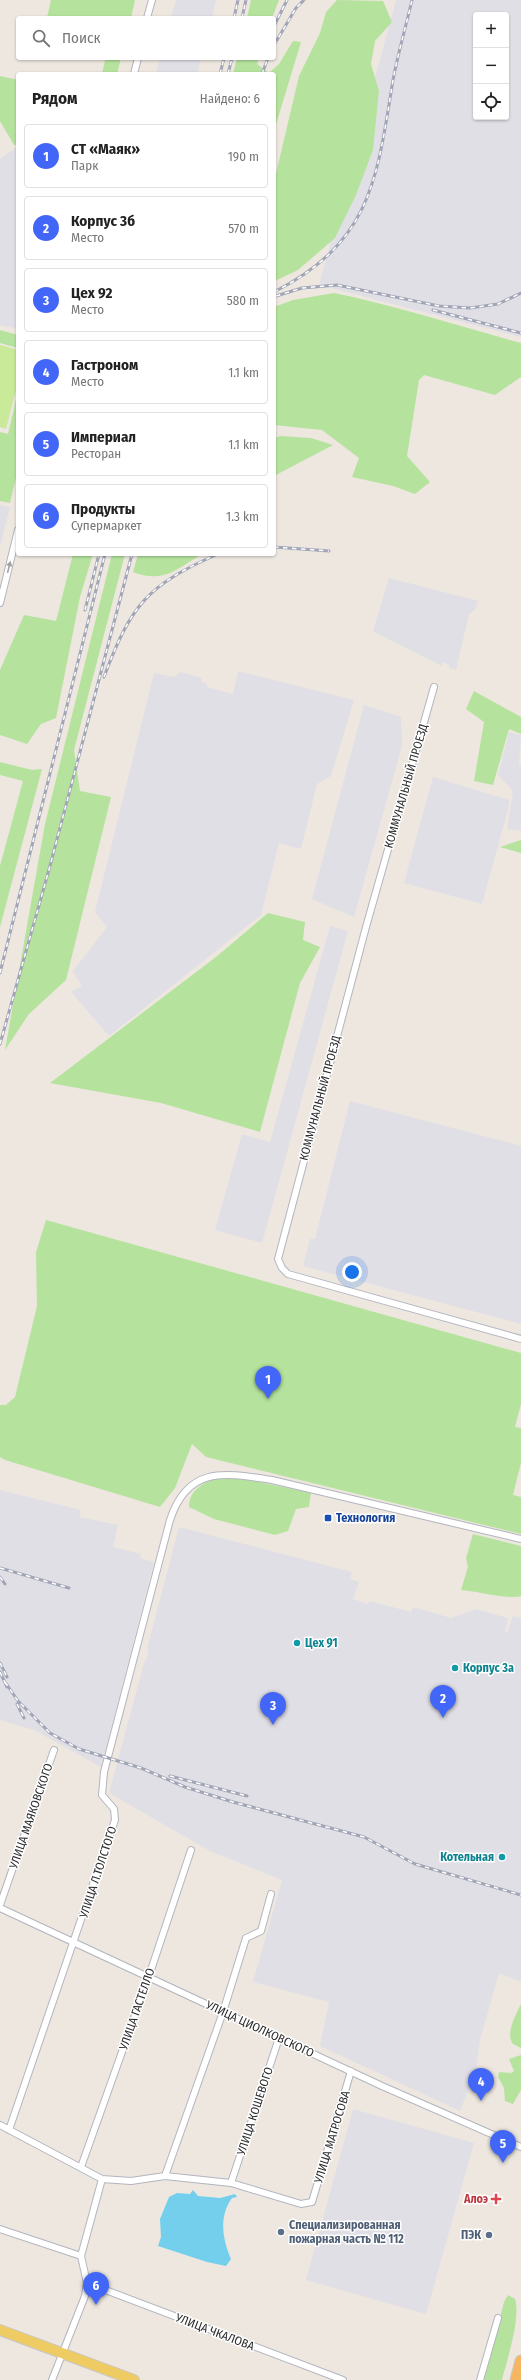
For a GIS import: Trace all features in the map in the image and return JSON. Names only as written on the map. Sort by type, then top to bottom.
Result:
[{"type":"highway","points":[[516,2380],[521,2361]]},
{"type":"main road","points":[[0,2330],[134,2380]]},
{"type":"street","points":[[148,16],[152,0]]},
{"type":"street","points":[[134,72],[138,60]]},
{"type":"street","points":[[0,603],[16,538]]},
{"type":"street","name":"КОММУНАЛЬНЫЙ ПРОЕЗД","points":[[434,687],[366,927],[278,1258],[282,1268],[288,1274],[521,1339]]},
{"type":"street","name":"УЛИЦА Л.ТОЛСТОГО","points":[[10,2130],[115,1820],[114,1809],[102,1795],[104,1772],[170,1520],[184,1491],[193,1483],[213,1474],[229,1474],[272,1480],[521,1539]]},
{"type":"street","name":"УЛИЦА МАЯКОВСКОГО","points":[[0,1905],[54,1750]]},
{"type":"street","name":"УЛИЦА ГАСТЕЛЛО","points":[[81,2167],[149,1976],[191,1850]]},
{"type":"street","points":[[165,2176],[223,2012],[246,1938],[261,1931],[271,1894]]},
{"type":"street","name":"УЛИЦА ЦИОЛКОВСКОГО","points":[[0,1908],[149,1976],[279,2038],[521,2147]]},
{"type":"street","name":"УЛИЦА КОШЕВОГО","points":[[231,2183],[279,2038]]},
{"type":"street","name":"УЛИЦА МАТРОСОВА","points":[[231,2183],[300,2204],[312,2202],[351,2071]]},
{"type":"street","points":[[0,2125],[102,2179],[131,2181],[165,2176],[231,2183]]},
{"type":"street","points":[[52,2380],[85,2296],[87,2284],[81,2256],[102,2179]]},
{"type":"street","points":[[0,2229],[81,2256]]},
{"type":"street","name":"УЛИЦА ЧКАЛОВА","points":[[87,2284],[343,2380]]},
{"type":"street","points":[[480,2380],[498,2318]]},
{"type":"shaded area","points":[[176,0],[216,0],[212,16],[172,16]]},
{"type":"shaded area","points":[[396,0],[521,0],[521,337],[319,285]]},
{"type":"shaded area","points":[[160,60],[200,60],[198,72],[156,72]]},
{"type":"shaded area","points":[[16,148],[16,329],[0,325],[0,159]]},
{"type":"shaded area","points":[[0,505],[10,507],[0,547]]},
{"type":"shaded area","points":[[389,578],[478,601],[475,610],[469,614],[456,670],[449,668],[449,665],[443,662],[442,666],[373,631]]},
{"type":"shaded area","points":[[238,671],[354,700],[331,776],[317,784],[301,849],[279,843],[261,915],[109,1036],[71,992],[82,986],[73,971],[107,927],[95,912],[154,673],[174,677],[180,672],[202,678],[201,682],[207,684],[207,687],[233,694]]},
{"type":"shaded area","points":[[364,705],[401,717],[402,746],[354,917],[312,899]]},
{"type":"shaded area","points":[[509,732],[521,735],[519,765],[521,766],[521,831],[507,829],[513,791],[498,775]]},
{"type":"shaded area","points":[[433,777],[509,800],[509,806],[482,904],[404,883]]},
{"type":"shaded area","points":[[330,926],[348,931],[262,1243],[215,1230],[242,1134],[270,1142]]},
{"type":"shaded area","points":[[350,1101],[521,1146],[521,1324],[303,1266],[310,1239],[315,1239]]},
{"type":"shaded area","points":[[0,1490],[81,1510],[79,1517],[118,1525],[113,1547],[141,1554],[140,1558],[154,1562],[101,1767],[34,1730],[0,1720]]},
{"type":"shaded area","points":[[179,1527],[352,1572],[350,1579],[359,1582],[353,1599],[368,1604],[370,1601],[411,1612],[413,1607],[451,1618],[475,1609],[508,1618],[505,1632],[507,1633],[513,1616],[521,1618],[521,1982],[499,1973],[480,2040],[476,2070],[460,2111],[320,2046],[329,2002],[253,1982],[282,1880],[210,1851],[109,1793],[144,1663],[148,1655],[148,1645]]},
{"type":"shaded area","points":[[353,2109],[474,2143],[426,2314],[306,2280]]},
{"type":"green space","points":[[51,0],[135,0],[131,16],[47,16]]},
{"type":"green space","points":[[251,0],[279,0],[273,16],[247,16]]},
{"type":"green space","points":[[337,0],[383,1],[392,22],[375,41],[371,64],[379,91],[373,150],[356,195],[335,238],[298,270],[276,281],[276,174],[299,76],[320,33],[326,12]]},
{"type":"green space","points":[[293,41],[301,42],[276,124],[276,72],[270,72],[279,64]]},
{"type":"green space","points":[[105,60],[120,60],[118,72],[102,72]]},
{"type":"green space","points":[[236,60],[258,60],[257,64],[268,72],[234,72]]},
{"type":"green space","points":[[0,76],[16,80],[16,145],[14,145],[0,121]]},
{"type":"green space","points":[[334,293],[405,310],[521,343],[521,377],[495,395],[424,375],[419,380],[407,456],[430,482],[415,494],[393,486],[352,477],[359,458],[322,430],[276,425],[276,306],[293,300]]},
{"type":"green space","points":[[0,330],[16,334],[16,347],[0,343]]},
{"type":"green space","points":[[0,345],[16,349],[16,390],[6,429],[0,427]]},
{"type":"green space","points":[[16,400],[16,478],[10,503],[0,501],[0,432],[8,434]]},
{"type":"green space","points":[[280,436],[311,438],[333,445],[276,475],[276,437]]},
{"type":"green space","points":[[72,556],[92,556],[80,597],[56,718],[41,724],[27,744],[0,735],[0,670],[24,615],[56,621]]},
{"type":"green space","points":[[112,556],[124,556],[74,750],[80,791],[111,797],[66,980],[29,1014],[5,1050],[45,824]]},
{"type":"green space","points":[[137,556],[199,556],[177,569],[161,576],[144,575],[133,572]]},
{"type":"green space","points":[[474,691],[521,717],[521,734],[509,729],[493,785],[474,781],[484,722],[466,709]]},
{"type":"green space","points":[[0,762],[32,770],[42,769],[0,927],[0,866],[23,781],[0,775]]},
{"type":"green space","points":[[521,840],[521,853],[500,847]]},
{"type":"green space","points":[[268,913],[305,922],[303,940],[320,947],[300,983],[260,1132],[161,1103],[50,1083],[216,957]]},
{"type":"green space","points":[[46,1220],[521,1353],[521,1404],[515,1427],[521,1428],[521,1463],[513,1495],[521,1497],[521,1534],[206,1457],[192,1444],[175,1488],[160,1507],[5,1460],[0,1457],[0,1405],[6,1405],[15,1397],[37,1306],[36,1252]]},
{"type":"green space","points":[[219,1477],[255,1481],[311,1493],[309,1507],[296,1509],[288,1531],[275,1535],[214,1519],[189,1507],[192,1496],[198,1488],[208,1481]]},
{"type":"green space","points":[[473,1534],[521,1546],[521,1596],[509,1597],[461,1590],[468,1567],[466,1558]]},
{"type":"green space","points":[[521,2004],[521,2048],[513,2044],[510,2035],[512,2024]]},
{"type":"green space","points":[[521,2055],[521,2090],[513,2104],[505,2101],[504,2088],[498,2077],[499,2072],[511,2073],[514,2071],[509,2059]]},
{"type":"green space","points":[[508,2295],[515,2299],[516,2317],[513,2339],[502,2380],[484,2380],[504,2302]]},
{"type":"water","points":[[193,2190],[198,2196],[220,2198],[235,2194],[237,2197],[232,2198],[223,2221],[224,2236],[231,2259],[226,2266],[207,2262],[158,2246],[161,2237],[160,2219],[169,2197],[177,2193],[190,2194]]},
{"type":"railway","points":[[234,16],[238,0]]},
{"type":"railway","points":[[242,16],[246,0]]},
{"type":"railway","points":[[276,22],[287,0]]},
{"type":"railway","points":[[276,42],[296,8],[304,0]]},
{"type":"railway","points":[[276,291],[307,273],[332,252],[350,229],[364,204],[374,177],[395,70],[412,0]]},
{"type":"railway","points":[[220,72],[224,60]]},
{"type":"railway","points":[[228,72],[232,60]]},
{"type":"railway","points":[[263,72],[267,60]]},
{"type":"railway","points":[[276,296],[302,288],[337,285],[439,306],[470,308],[498,304],[521,293]]},
{"type":"railway","points":[[433,310],[521,333]]},
{"type":"railway","points":[[276,547],[329,551]]},
{"type":"railway","points":[[85,610],[98,556]]},
{"type":"railway","points":[[0,973],[104,556]]},
{"type":"railway","points":[[0,1044],[50,866],[131,556]]},
{"type":"railway","points":[[104,677],[123,632],[144,600],[174,576],[214,556]]},
{"type":"railway","points":[[0,1568],[69,1588]]},
{"type":"railway","points":[[0,1577],[5,1584]]},
{"type":"railway","points":[[0,1663],[7,1677]]},
{"type":"railway","points":[[0,1672],[7,1687]]},
{"type":"railway","points":[[5,1682],[18,1701],[50,1733],[79,1749],[141,1768],[185,1787],[233,1802],[364,1837],[415,1864],[521,1895]]},
{"type":"railway","points":[[17,1704],[24,1718]]},
{"type":"railway","points":[[170,1776],[247,1796]]},
{"type":"place","name":"СТ «Маяк»","points":[[268,1399]]},
{"type":"place","name":"Технология","points":[[328,1518]]},
{"type":"place","name":"Цех 91","points":[[297,1643]]},
{"type":"place","name":"Корпус 3a","points":[[455,1668]]},
{"type":"place","name":"Корпус 3б","points":[[443,1718]]},
{"type":"place","name":"Цех 92","points":[[273,1725]]},
{"type":"place","name":"Котельная","points":[[502,1857]]},
{"type":"place","name":"Гастроном","points":[[481,2101]]},
{"type":"place","name":"Империал","points":[[503,2163]]},
{"type":"place","name":"Алоэ","points":[[496,2199]]},
{"type":"place","name":"Специализированная пожарная часть № 112","points":[[281,2232]]},
{"type":"place","name":"ПЭК","points":[[489,2235]]},
{"type":"place","name":"Продукты","points":[[96,2305]]}]
